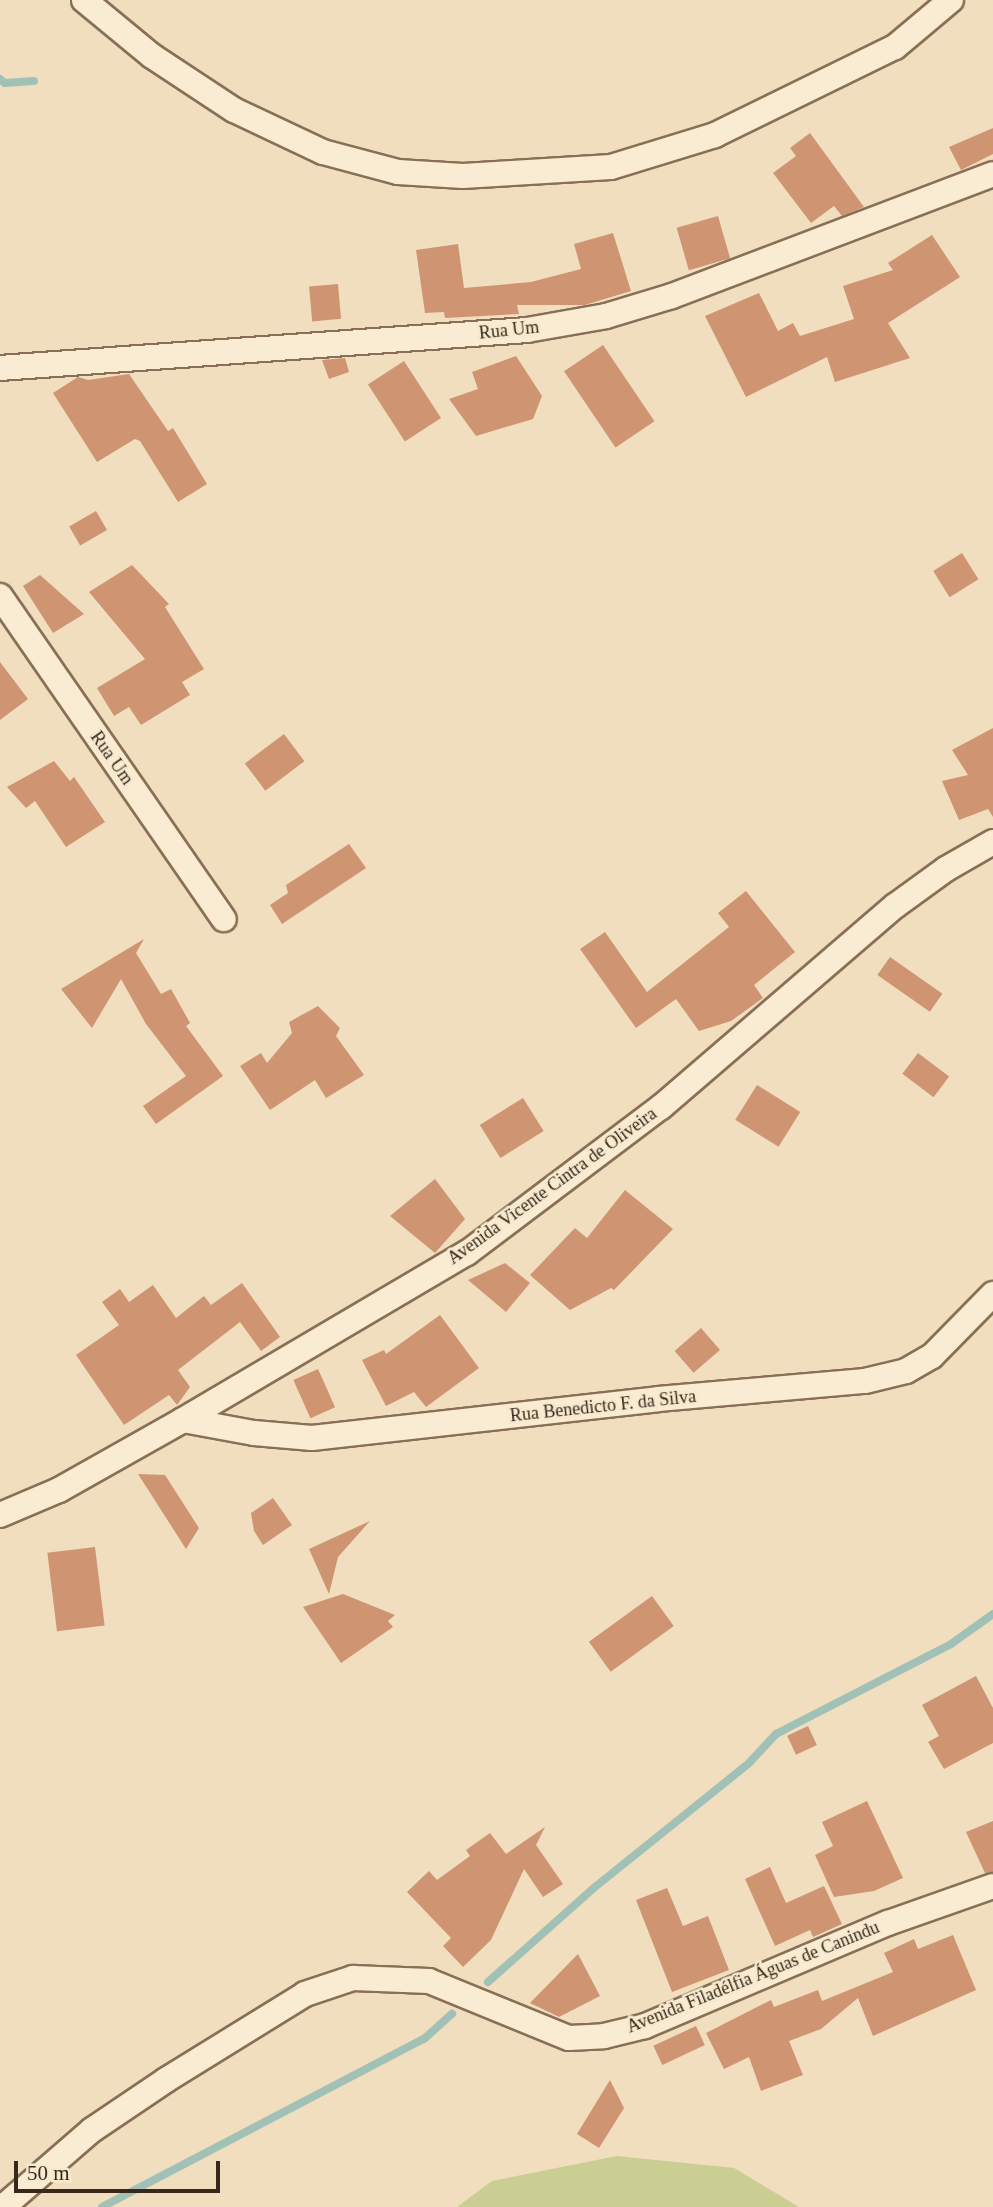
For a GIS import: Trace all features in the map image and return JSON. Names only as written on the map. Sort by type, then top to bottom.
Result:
[{"type":"street","points":[[83,0],[152,56],[234,110],[323,152],[398,172],[463,176],[611,167],[715,135],[895,47],[951,0]]},
{"type":"street","name":"Rua Um","points":[[0,368],[527,330],[606,316],[672,296],[993,174]]},
{"type":"street","name":"Rua Um","points":[[0,596],[224,919]]},
{"type":"street","name":"Avenida Vicente Cintra de Oliveira","points":[[0,1515],[59,1490],[467,1253],[661,1107],[894,906],[993,842]]},
{"type":"street","name":"Rua Benedicto F. da Silva","points":[[183,1420],[312,1438],[658,1399],[865,1381],[906,1371],[932,1356],[993,1294]]},
{"type":"street","name":"Avenida Filadélfia Águas de Canindu","points":[[3,2207],[92,2130],[166,2080],[305,1994],[353,1978],[429,1981],[569,2039],[604,2036],[645,2026],[888,1923],[993,1886]]},
{"type":"green space","points":[[617,2156],[734,2168],[799,2207],[457,2207],[492,2181]]},
{"type":"building","points":[[993,128],[993,154],[961,170],[949,147]]},
{"type":"building","points":[[810,133],[864,207],[842,216],[834,206],[811,223],[773,173],[796,156],[790,148]]},
{"type":"building","points":[[718,216],[730,258],[689,270],[677,228]]},
{"type":"building","points":[[613,233],[631,291],[585,305],[517,305],[519,314],[445,318],[444,312],[425,313],[416,250],[458,244],[464,288],[531,282],[581,269],[574,244]]},
{"type":"building","points":[[932,235],[960,277],[888,323],[910,358],[835,382],[827,357],[746,397],[705,316],[759,293],[778,331],[793,323],[800,336],[854,319],[843,286],[893,270],[888,263]]},
{"type":"building","points":[[338,284],[341,319],[312,321],[309,287]]},
{"type":"building","points":[[603,345],[654,421],[615,448],[564,371]]},
{"type":"building","points":[[516,356],[542,396],[533,419],[476,436],[449,399],[478,389],[472,372]]},
{"type":"building","points":[[345,358],[349,372],[329,379],[322,360]]},
{"type":"building","points":[[404,361],[441,418],[405,441],[368,384]]},
{"type":"building","points":[[129,374],[168,431],[173,428],[207,484],[178,502],[140,441],[135,439],[97,462],[53,393],[78,377],[88,380]]},
{"type":"building","points":[[96,511],[107,530],[80,546],[69,526]]},
{"type":"building","points":[[962,553],[978,579],[950,597],[933,571]]},
{"type":"building","points":[[132,565],[169,604],[165,607],[204,669],[182,682],[190,695],[141,725],[129,707],[114,716],[97,688],[145,659],[89,592]]},
{"type":"building","points":[[40,575],[84,614],[53,633],[23,586]]},
{"type":"building","points":[[0,662],[28,699],[0,720]]},
{"type":"building","points":[[993,728],[993,817],[988,809],[959,820],[942,781],[968,775],[952,750]]},
{"type":"building","points":[[284,734],[304,761],[265,791],[245,763]]},
{"type":"building","points":[[54,761],[70,781],[74,777],[105,822],[66,847],[35,801],[26,808],[7,787]]},
{"type":"building","points":[[349,844],[366,868],[282,924],[270,905],[288,893],[286,885]]},
{"type":"building","points":[[746,891],[795,952],[754,985],[763,998],[731,1021],[699,1031],[676,999],[636,1028],[580,949],[605,932],[647,992],[729,927],[718,913]]},
{"type":"building","points":[[144,939],[136,953],[161,994],[171,989],[190,1023],[186,1026],[223,1076],[156,1124],[143,1106],[186,1076],[146,1024],[121,979],[92,1028],[61,989]]},
{"type":"building","points":[[890,957],[942,994],[930,1012],[877,975]]},
{"type":"building","points":[[318,1006],[340,1028],[336,1036],[364,1075],[326,1098],[315,1080],[270,1110],[240,1066],[261,1053],[267,1063],[292,1033],[289,1022]]},
{"type":"building","points":[[918,1053],[949,1076],[933,1097],[902,1074]]},
{"type":"building","points":[[757,1085],[800,1112],[779,1147],[735,1120]]},
{"type":"building","points":[[523,1098],[544,1131],[500,1158],[480,1125]]},
{"type":"building","points":[[435,1179],[465,1219],[435,1253],[390,1216]]},
{"type":"building","points":[[625,1190],[673,1229],[614,1290],[611,1288],[570,1310],[530,1275],[575,1228],[587,1238]]},
{"type":"building","points":[[505,1263],[530,1283],[506,1312],[468,1280]]},
{"type":"building","points":[[242,1283],[280,1337],[261,1351],[240,1322],[178,1370],[190,1387],[177,1405],[169,1395],[124,1425],[76,1355],[119,1325],[102,1302],[120,1289],[129,1302],[153,1285],[176,1318],[204,1296],[211,1305]]},
{"type":"building","points":[[440,1315],[479,1368],[426,1407],[414,1392],[386,1406],[362,1360],[384,1350],[386,1354]]},
{"type":"building","points":[[701,1328],[720,1350],[694,1373],[675,1351]]},
{"type":"building","points":[[318,1369],[335,1407],[310,1418],[293,1380]]},
{"type":"building","points":[[138,1474],[165,1475],[199,1528],[186,1549]]},
{"type":"building","points":[[273,1498],[292,1525],[263,1545],[254,1531],[251,1513]]},
{"type":"building","points":[[370,1521],[338,1557],[329,1594],[309,1549]]},
{"type":"building","points":[[95,1547],[105,1625],[57,1631],[47,1553]]},
{"type":"building","points":[[343,1594],[395,1615],[388,1621],[393,1627],[341,1663],[303,1607]]},
{"type":"building","points":[[652,1596],[674,1626],[611,1672],[589,1642]]},
{"type":"building","points":[[976,1676],[993,1708],[993,1743],[944,1769],[928,1742],[939,1736],[922,1705]]},
{"type":"building","points":[[808,1726],[817,1745],[796,1755],[787,1736]]},
{"type":"building","points":[[867,1801],[903,1878],[874,1891],[834,1897],[815,1855],[833,1846],[822,1822]]},
{"type":"building","points":[[993,1821],[993,1872],[985,1873],[966,1832]]},
{"type":"building","points":[[545,1827],[536,1845],[563,1884],[543,1897],[524,1869],[491,1940],[463,1967],[443,1946],[451,1938],[407,1892],[429,1871],[437,1880],[470,1856],[466,1850],[490,1833],[506,1854]]},
{"type":"building","points":[[770,1867],[786,1903],[824,1886],[842,1924],[813,1937],[810,1930],[775,1946],[745,1879]]},
{"type":"building","points":[[667,1888],[683,1926],[708,1916],[729,1970],[672,1992],[636,1900]]},
{"type":"building","points":[[953,1935],[976,1990],[873,2036],[858,1998],[821,2029],[789,2041],[803,2075],[761,2091],[749,2057],[724,2069],[706,2033],[771,2000],[774,2007],[818,1990],[822,2001],[893,1972],[884,1953],[914,1939],[918,1949]]},
{"type":"building","points":[[578,1954],[600,1996],[559,2017],[530,2003]]},
{"type":"building","points":[[696,2026],[705,2045],[662,2065],[653,2046]]},
{"type":"building","points":[[610,2080],[624,2108],[599,2148],[577,2134]]},
{"type":"waterway","points":[[0,79],[5,83],[34,81]]},
{"type":"waterway","points":[[488,1982],[595,1887],[749,1763],[776,1734],[951,1644],[993,1614]]},
{"type":"waterway","points":[[102,2207],[424,2039],[452,2014]]}]
